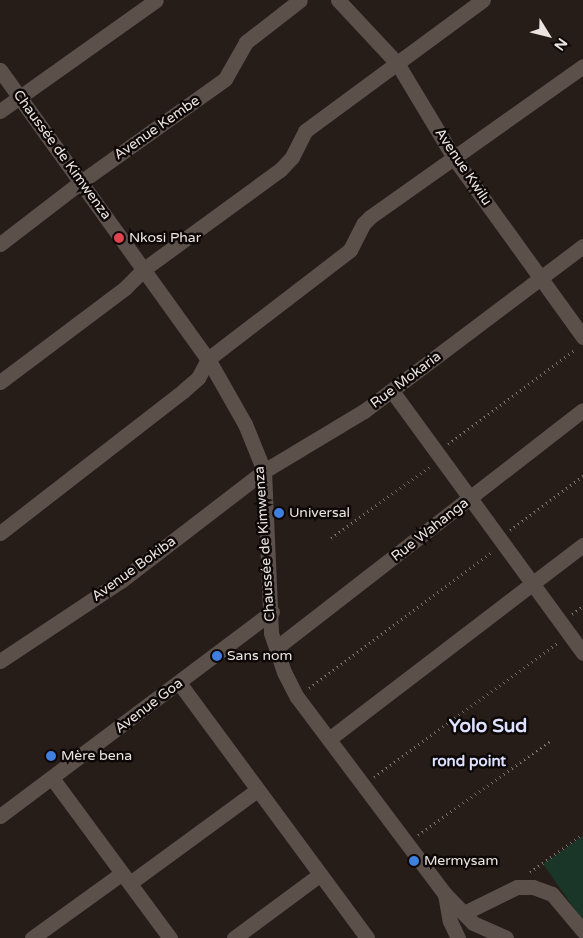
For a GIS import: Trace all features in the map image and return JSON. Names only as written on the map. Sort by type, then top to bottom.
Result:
[{"type":"street","points":[[0,111],[156,0]]},
{"type":"street","name":"Avenue Kembe","points":[[0,244],[82,181],[225,79],[246,42],[300,0]]},
{"type":"street","name":"Avenue Kwilu","points":[[338,0],[397,63],[454,158],[583,337]]},
{"type":"street","points":[[0,382],[125,288],[144,269],[280,170],[292,157],[305,131],[483,0]]},
{"type":"street","points":[[0,533],[182,392],[198,378],[208,359],[350,250],[364,223],[370,217],[583,66]]},
{"type":"street","name":"Chaussée de Kimwenza","points":[[0,70],[82,181],[208,359],[246,424],[264,471],[272,612],[271,633],[297,697],[445,894],[473,923],[506,938]]},
{"type":"street","name":"Rue Mokaria","points":[[264,471],[392,391],[583,246]]},
{"type":"street","points":[[392,391],[583,653]]},
{"type":"street","name":"Rue Wahanga","points":[[276,648],[583,410]]},
{"type":"street","name":"Avenue Bokiba","points":[[0,661],[122,580],[264,471]]},
{"type":"street","points":[[329,739],[583,545]]},
{"type":"street","name":"Avenue Goa","points":[[0,816],[180,684],[272,612]]},
{"type":"street","points":[[180,684],[367,938]]},
{"type":"street","points":[[52,778],[170,938]]},
{"type":"street","points":[[32,938],[126,878],[257,790]]},
{"type":"street","points":[[234,938],[319,875]]},
{"type":"street","points":[[464,913],[516,887],[533,887],[552,894],[583,931]]},
{"type":"street","points":[[445,894],[450,921],[458,938]]},
{"type":"path","points":[[331,538],[583,343]]},
{"type":"path","points":[[297,697],[583,476]]},
{"type":"path","points":[[363,785],[570,633]]},
{"type":"path","points":[[406,844],[551,740]]},
{"type":"path","points":[[526,875],[583,834]]},
{"type":"green space","points":[[583,836],[583,921],[543,864]]},
{"type":"place","name":"Nkosi Phar","points":[[119,238]]},
{"type":"place","name":"Universal","points":[[279,513]]},
{"type":"place","name":"Sans nom","points":[[217,656]]},
{"type":"place","name":"Mère bena","points":[[51,756]]},
{"type":"place","name":"Mermysam","points":[[414,861]]},
{"type":"district","name":"Yolo Sud","points":[[488,727]]},
{"type":"district","name":"rond point","points":[[469,762]]}]
